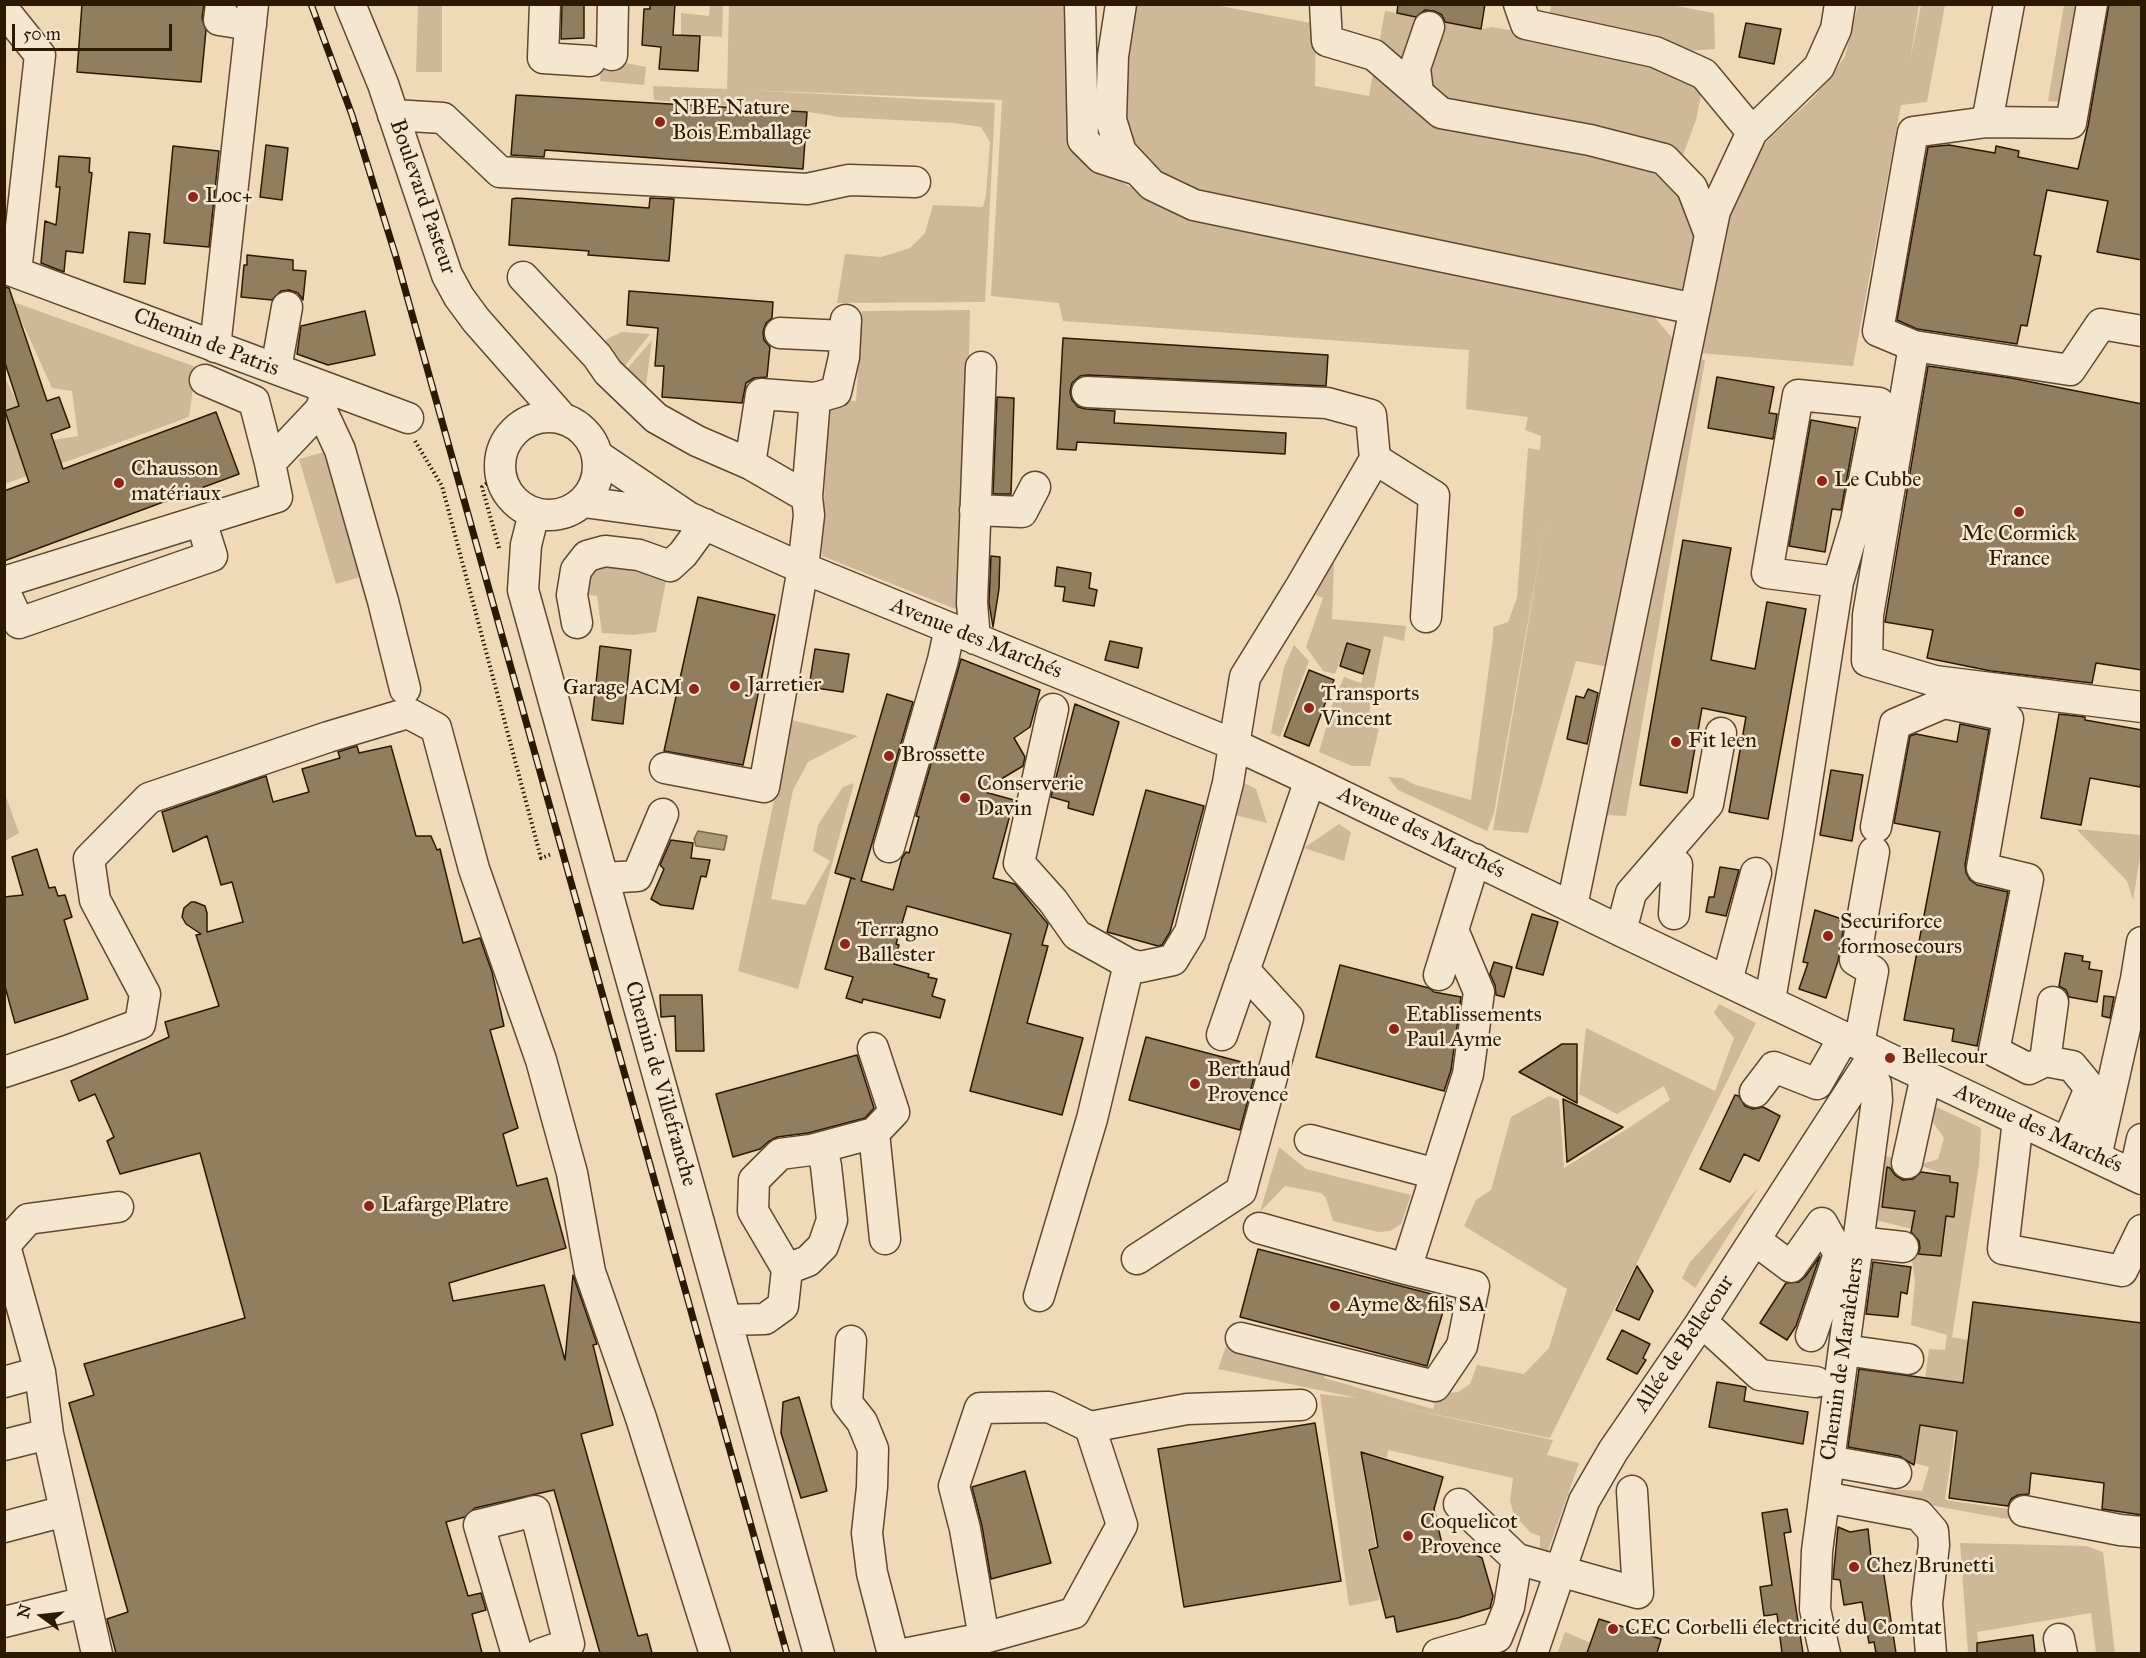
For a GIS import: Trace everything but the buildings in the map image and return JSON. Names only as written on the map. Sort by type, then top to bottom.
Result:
[{"type":"street","points":[[215,347],[252,15],[219,20],[221,4]]},
{"type":"street","name":"Boulevard Pasteur","points":[[350,4],[383,84],[447,275],[459,297],[476,320],[563,418]]},
{"type":"street","points":[[545,4],[543,58],[601,58],[613,4]]},
{"type":"street","points":[[1080,4],[1083,140],[1101,158],[1138,170]]},
{"type":"street","points":[[1120,4],[1113,56],[1111,120],[1121,152],[1152,185],[1194,205],[1695,309]]},
{"type":"street","points":[[1325,4],[1328,41],[1374,54],[1441,113],[1590,140],[1664,159],[1692,188],[1710,235]]},
{"type":"street","points":[[1519,4],[1526,24],[1655,52],[1704,74],[1752,132]]},
{"type":"street","points":[[1572,906],[1715,211],[1752,132],[1819,67],[1836,29],[1840,4]]},
{"type":"street","points":[[1987,122],[2009,4]]},
{"type":"street","points":[[2092,4],[2071,123],[1987,122],[1913,132],[1878,332],[1914,346],[2070,370],[2101,324],[2142,331]]},
{"type":"street","points":[[4,10],[40,55],[10,270]]},
{"type":"street","points":[[1418,92],[1415,68],[1429,27]]},
{"type":"street","points":[[393,116],[443,118],[500,172],[807,189],[849,180],[915,182]]},
{"type":"street","name":"Chemin de Patris","points":[[10,270],[276,369],[324,399],[408,418]]},
{"type":"street","points":[[523,277],[597,356],[608,372],[656,418],[698,441],[750,464],[807,496]]},
{"type":"street","points":[[276,369],[287,307]]},
{"type":"street","points":[[750,464],[761,394],[815,398],[836,392],[844,357],[845,328],[780,333]]},
{"type":"street","points":[[1914,346],[1868,615],[1867,661],[1935,681],[2142,707]]},
{"type":"street","points":[[890,847],[943,660],[962,634],[972,603],[981,367]]},
{"type":"street","points":[[522,374],[525,399],[523,425]]},
{"type":"street","points":[[4,582],[277,497],[254,402],[206,381]]},
{"type":"street","points":[[1053,709],[1019,863],[1053,902],[1077,935],[1140,967],[1173,960],[1190,932],[1228,783],[1245,677],[1375,459],[1371,415],[1327,403],[1087,392]]},
{"type":"street","points":[[1770,1000],[1838,582],[1856,521],[1879,403],[1798,395],[1767,573],[1838,582]]},
{"type":"street","points":[[665,768],[764,787],[809,515],[807,496],[815,398]]},
{"type":"street","points":[[270,463],[324,399]]},
{"type":"street","points":[[324,399],[383,601],[405,689]]},
{"type":"street","points":[[542,418],[563,418],[586,433],[593,444],[598,456],[598,472],[594,488],[584,502],[573,510],[547,516],[534,513],[522,507],[512,498],[504,486],[500,473],[501,459],[512,434],[523,425],[542,418]]},
{"type":"street","name":"Avenue des Marchés","points":[[598,456],[696,520],[802,568],[1234,745],[1770,1000],[1861,1050],[1926,1076],[2138,1177]]},
{"type":"street","points":[[1375,459],[1434,496],[1426,617]]},
{"type":"street","points":[[975,510],[1022,512],[1035,487]]},
{"type":"street","name":"Avenue des Marchés","points":[[584,502],[696,520]]},
{"type":"street","name":"Chemin de Villefranche","points":[[534,513],[526,545],[523,590],[819,1653]]},
{"type":"street","points":[[4,590],[19,623],[212,556],[201,520]]},
{"type":"street","points":[[577,623],[572,595],[576,570],[587,556],[605,551],[639,555],[670,566],[684,554],[696,520]]},
{"type":"street","points":[[1755,1092],[1774,1067],[1817,1084],[1861,1050],[1873,971],[1855,960],[1895,724],[1944,703],[1998,714],[2008,719],[1982,868],[2028,879],[1994,1051],[2030,1070],[2045,1061],[2072,1066],[2090,1088],[2067,1143]]},
{"type":"street","points":[[4,1072],[140,1024],[145,994],[94,900],[89,859],[149,798],[328,737],[408,713],[436,728],[474,869],[541,1060],[572,1173],[590,1272],[641,1418],[715,1653]]},
{"type":"street","points":[[1621,931],[1631,893],[1708,804],[1721,733]]},
{"type":"street","points":[[1222,1035],[1310,780]]},
{"type":"street","points":[[603,878],[638,876],[663,814]]},
{"type":"street","points":[[1664,855],[1677,865],[1674,914]]},
{"type":"street","points":[[1439,975],[1475,859]]},
{"type":"street","points":[[1727,981],[1756,873]]},
{"type":"street","points":[[1406,1269],[1468,1074],[1479,992],[1453,930]]},
{"type":"street","points":[[2096,1157],[2136,979],[2142,942]]},
{"type":"street","points":[[1039,1296],[1092,1119],[1129,963]]},
{"type":"street","points":[[1137,1259],[1241,1191],[1288,1018],[1244,970]]},
{"type":"street","points":[[2045,1061],[2053,1002]]},
{"type":"street","points":[[726,1320],[765,1319],[783,1306],[787,1269],[753,1211],[754,1180],[780,1154],[822,1148],[874,1133],[894,1112],[873,1048]]},
{"type":"street","name":"Allée de Bellecour","points":[[1532,1653],[1584,1501],[1627,1430],[1755,1240],[1861,1050]]},
{"type":"street","name":"Chemin de Maraîchers","points":[[1825,1653],[1815,1609],[1817,1551],[1877,1100],[1876,1084],[1861,1050]]},
{"type":"street","points":[[1907,1163],[1926,1076]]},
{"type":"street","points":[[2018,1120],[2003,1249],[2132,1274],[2142,1230]]},
{"type":"street","points":[[874,1133],[885,1239]]},
{"type":"street","points":[[2138,1177],[2142,1139]]},
{"type":"street","points":[[1310,1140],[1436,1174]]},
{"type":"street","points":[[787,1269],[808,1262],[823,1246],[832,1220],[822,1148]]},
{"type":"street","points":[[97,1653],[48,1434],[40,1372],[16,1329],[5,1246],[28,1219],[118,1208]]},
{"type":"street","points":[[1755,1240],[1791,1267],[1822,1223],[1839,1254],[1810,1336]]},
{"type":"street","points":[[1241,1338],[1434,1386],[1462,1346],[1474,1286],[1259,1228]]},
{"type":"street","points":[[1858,1242],[1903,1247]]},
{"type":"street","points":[[1700,1324],[1713,1332],[1760,1375],[1816,1382]]},
{"type":"street","points":[[851,1341],[847,1403],[862,1422],[873,1449],[867,1533],[872,1573],[893,1653]]},
{"type":"street","points":[[1844,1350],[1908,1359]]},
{"type":"street","points":[[4,1382],[40,1372]]},
{"type":"street","points":[[984,1638],[965,1529],[954,1486],[980,1408],[1049,1407],[1090,1427],[1187,1409],[1301,1405]]},
{"type":"street","points":[[904,1653],[984,1638],[1074,1613],[1122,1525],[1090,1427]]},
{"type":"street","points":[[4,1445],[48,1434]]},
{"type":"street","points":[[1829,1461],[1896,1473]]},
{"type":"street","points":[[1459,1504],[1516,1558],[1638,1593],[1632,1491]]},
{"type":"street","points":[[1824,1497],[1919,1515],[1933,1531],[1934,1545],[1927,1603],[1931,1653]]},
{"type":"street","points":[[4,1527],[65,1510]]},
{"type":"street","points":[[517,1653],[479,1525],[535,1511],[569,1644],[540,1653]]},
{"type":"street","points":[[2024,1511],[2120,1530],[2142,1532]]},
{"type":"street","points":[[1438,1653],[1497,1637],[1509,1606],[1516,1558]]},
{"type":"street","points":[[4,1622],[85,1602]]},
{"type":"path","points":[[408,418],[414,439],[442,486],[541,858],[552,854]]},
{"type":"shaded area","points":[[418,5],[442,5],[442,72],[416,72]]},
{"type":"shaded area","points":[[710,5],[723,5],[722,37],[681,35],[681,13],[709,16]]},
{"type":"shaded area","points":[[729,5],[1067,5],[1076,154],[1130,187],[1651,313],[1673,339],[1609,667],[1576,661],[1528,833],[1493,830],[1546,520],[1494,813],[1487,831],[1398,790],[1388,777],[1402,778],[1416,785],[1471,800],[1493,627],[1508,622],[1517,598],[1528,448],[1540,450],[1541,436],[1525,430],[1528,417],[1466,409],[1469,350],[1063,321],[1059,303],[991,296],[1002,100],[746,90],[995,103],[985,302],[837,303],[845,254],[881,257],[910,248],[925,233],[933,205],[983,207],[990,142],[981,127],[954,123],[839,117],[809,112],[654,100],[653,86],[727,89]]},
{"type":"shaded area","points":[[1135,5],[1215,5],[1316,24],[1315,86],[1369,96],[1375,63],[1421,112],[1653,163],[1672,181],[1697,224],[1683,292],[1197,195],[1165,178],[1135,147],[1121,115]]},
{"type":"shaded area","points":[[1551,5],[1671,5],[1714,13],[1715,49],[1672,52],[1549,21]]},
{"type":"shaded area","points":[[1858,5],[1919,5],[1910,61],[1921,5],[1945,5],[1927,102],[1901,105],[1853,366],[1700,353],[1721,238],[1741,175],[1770,138],[1813,98],[1831,77],[1845,56]]},
{"type":"shaded area","points":[[2064,5],[2081,5],[2062,102],[2048,101]]},
{"type":"shaded area","points":[[1385,11],[1419,17],[1406,72],[1379,44]]},
{"type":"shaded area","points":[[1443,22],[1481,29],[1492,27],[1583,43],[1698,80],[1701,95],[1696,120],[1683,155],[1645,145],[1453,110],[1432,93],[1426,78],[1434,42]]},
{"type":"shaded area","points":[[602,58],[646,67],[644,85],[600,81]]},
{"type":"shaded area","points":[[13,302],[196,367],[189,417],[5,484],[4,376],[19,406],[5,411],[23,465],[53,440],[78,436],[72,391],[52,388]]},
{"type":"shaded area","points":[[970,310],[963,612],[822,556],[828,399],[856,401],[862,311]]},
{"type":"shaded area","points":[[622,332],[650,334],[624,367],[601,348],[607,339]]},
{"type":"shaded area","points":[[652,340],[646,385],[627,369]]},
{"type":"shaded area","points":[[1694,359],[1705,360],[1626,816],[1607,815]]},
{"type":"shaded area","points":[[328,451],[364,576],[336,584],[299,459]]},
{"type":"shaded area","points":[[593,560],[668,571],[656,632],[634,635],[602,633],[597,596],[577,593]]},
{"type":"shaded area","points":[[1329,562],[1334,562],[1332,619],[1406,626],[1404,641],[1384,636],[1368,719],[1331,708],[1344,677],[1361,683],[1370,650],[1347,643],[1335,674],[1323,671],[1306,647],[1323,598],[1316,595]]},
{"type":"shaded area","points":[[1294,645],[1309,661],[1280,737],[1271,733],[1284,667]]},
{"type":"shaded area","points":[[1330,714],[1379,729],[1370,766],[1352,766],[1319,752]]},
{"type":"shaded area","points":[[791,720],[858,736],[808,762],[793,790],[771,899],[805,905],[830,861],[813,851],[818,825],[843,787],[854,783],[798,989],[738,971]]},
{"type":"shaded area","points":[[1244,783],[1256,789],[1267,823],[1235,815]]},
{"type":"shaded area","points":[[4,791],[19,833],[5,841],[4,836]]},
{"type":"shaded area","points":[[1339,824],[1351,832],[1344,861],[1304,848]]},
{"type":"shaded area","points":[[2076,829],[2141,835],[2141,852],[2133,900],[2127,881]]},
{"type":"shaded area","points":[[698,831],[727,836],[724,850],[696,846],[694,839]]},
{"type":"shaded area","points":[[1719,1004],[1756,1023],[1550,1438],[1380,1403],[1553,1440],[1547,1455],[1579,1463],[1546,1556],[1540,1555],[1540,1536],[1531,1533],[1514,1515],[1510,1501],[1513,1478],[1388,1450],[1387,1458],[1360,1451],[1376,1547],[1367,1550],[1373,1572],[1382,1570],[1384,1584],[1378,1585],[1379,1600],[1349,1606],[1320,1394],[1357,1398],[1218,1369],[1230,1335],[1329,1366],[1324,1378],[1433,1409],[1437,1394],[1458,1392],[1470,1384],[1477,1365],[1524,1374],[1549,1348],[1567,1289],[1464,1226],[1476,1200],[1491,1190],[1511,1117],[1549,1096],[1559,1100],[1564,1168],[1670,1100],[1664,1086],[1617,1114],[1579,1094],[1586,1028],[1715,1091],[1734,1038],[1714,1013]]},
{"type":"shaded area","points":[[1926,1102],[1981,1128],[1979,1165],[1952,1337],[1968,1340],[1945,1500],[2022,1511],[2021,1520],[1880,1496],[1886,1489],[1922,1491],[1929,1467],[1914,1463],[1929,1349],[1945,1350],[1947,1335],[1911,1325],[1915,1281],[1911,1253],[1941,1256],[1912,1229],[1871,1219],[1883,1110],[1891,1117],[1884,1130],[1886,1156],[1899,1160],[1899,1169],[1888,1167],[1883,1207],[1954,1216],[1958,1184],[1949,1182],[1950,1176],[1919,1165],[1938,1159],[1944,1138],[1922,1107]]},
{"type":"shaded area","points":[[1279,1147],[1306,1169],[1411,1195],[1401,1224],[1390,1231],[1378,1232],[1333,1221],[1326,1198],[1321,1193],[1285,1186],[1260,1212]]},
{"type":"shaded area","points":[[1759,1187],[1695,1288],[1682,1278],[1690,1262]]},
{"type":"shaded area","points":[[1960,1543],[2086,1546],[2103,1552],[2115,1653],[2096,1653],[2091,1613],[1977,1632],[1980,1653],[1968,1653]]},
{"type":"shaded area","points":[[1565,1632],[1591,1643],[1587,1653],[1557,1654]]},
{"type":"railway","points":[[311,4],[352,115],[396,257],[787,1654]]},
{"type":"place","name":"NBE Nature Bois Emballage","points":[[660,122]]},
{"type":"place","name":"Loc+","points":[[193,197]]},
{"type":"place","name":"Le Cubbe","points":[[1822,481]]},
{"type":"place","name":"Chausson matériaux","points":[[119,483]]},
{"type":"place","name":"Mc Cormick France","points":[[2019,512]]},
{"type":"place","name":"Jarretier","points":[[735,686]]},
{"type":"place","name":"Garage ACM","points":[[694,689]]},
{"type":"place","name":"Transports Vincent","points":[[1309,708]]},
{"type":"place","name":"Fit leen","points":[[1676,742]]},
{"type":"place","name":"Brossette","points":[[889,756]]},
{"type":"place","name":"Conserverie Davin","points":[[965,798]]},
{"type":"place","name":"Securiforce formosecours","points":[[1828,936]]},
{"type":"place","name":"Terragno Ballester","points":[[845,944]]},
{"type":"place","name":"Etablissements Paul Ayme","points":[[1394,1029]]},
{"type":"place","name":"Bellecour","points":[[1890,1058]]},
{"type":"place","name":"Berthaud Provence","points":[[1195,1084]]},
{"type":"place","name":"Lafarge Platre","points":[[369,1206]]},
{"type":"place","name":"Ayme & fils SA","points":[[1335,1306]]},
{"type":"place","name":"Coquelicot Provence","points":[[1408,1536]]},
{"type":"place","name":"Chez Brunetti","points":[[1854,1567]]},
{"type":"place","name":"CEC Corbelli électricité du Comtat","points":[[1613,1629]]}]
